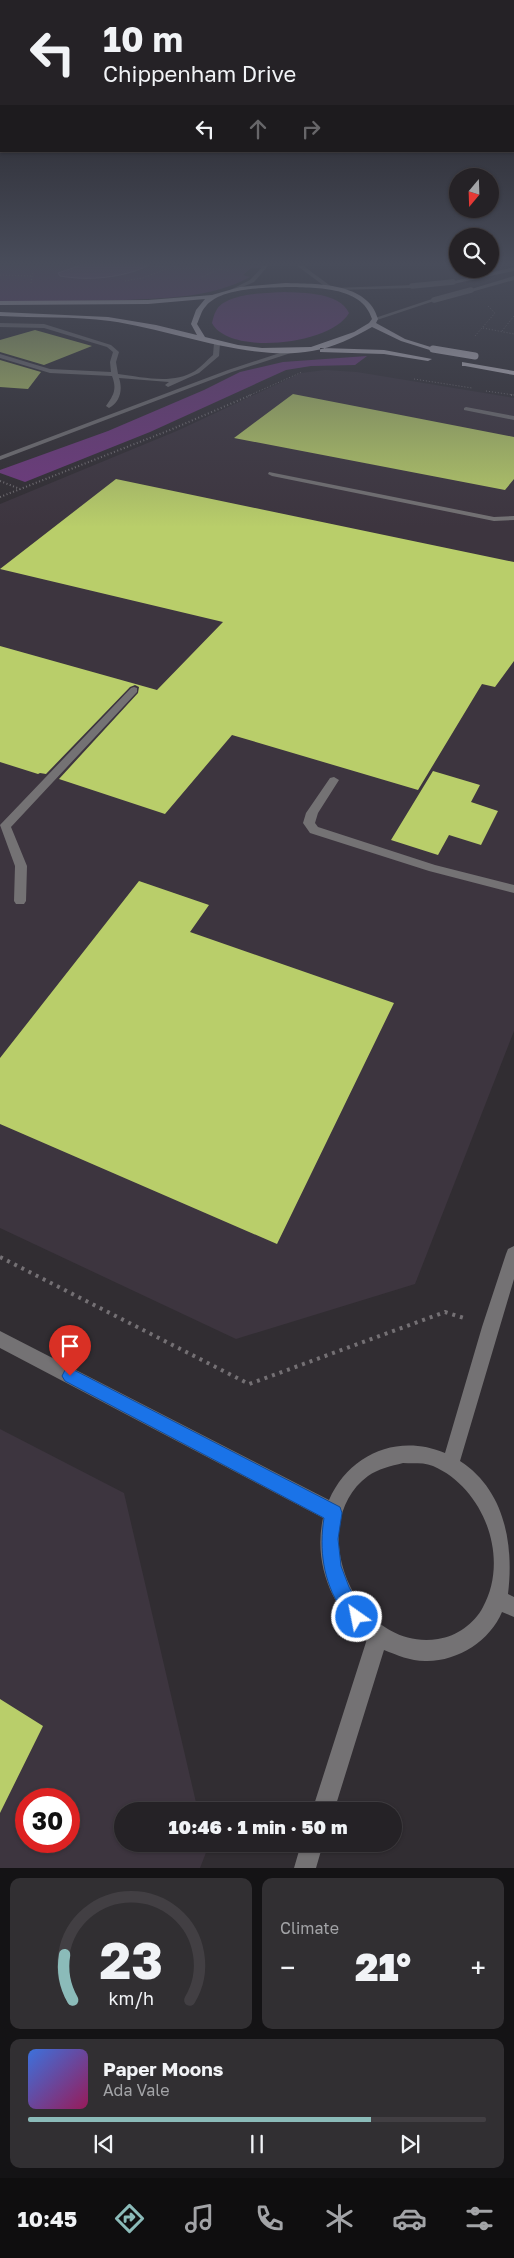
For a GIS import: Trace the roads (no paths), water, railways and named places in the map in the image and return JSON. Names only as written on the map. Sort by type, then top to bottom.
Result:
[{"type":"highway","points":[[385,352],[438,360]]},
{"type":"highway","points":[[452,352],[485,358]]},
{"type":"highway","points":[[456,363],[514,373]]},
{"type":"street","points":[[109,406],[118,396],[119,387],[114,375],[113,362],[116,352]]},
{"type":"street","points":[[153,390],[197,372],[216,356],[216,352]]},
{"type":"street","points":[[0,457],[230,371],[288,352]]},
{"type":"street","points":[[0,356],[50,370],[114,375],[158,381],[179,380]]},
{"type":"street","points":[[100,410],[126,400]]},
{"type":"street","points":[[466,409],[514,418]]},
{"type":"street","points":[[0,457],[82,419]]},
{"type":"street","points":[[272,474],[494,519],[514,518]]},
{"type":"street","points":[[20,901],[21,866],[3,825],[134,690]]},
{"type":"street","points":[[334,780],[312,813],[309,823],[314,830],[433,868],[514,888]]},
{"type":"street","points":[[450,1466],[490,1327],[514,1254]]},
{"type":"street","points":[[0,1339],[334,1513]]},
{"type":"street","points":[[403,1454],[427,1456],[450,1466],[475,1486],[486,1499],[498,1522],[505,1548],[507,1603],[462,1643],[435,1651],[406,1649],[378,1636],[357,1617],[342,1593],[332,1566],[330,1539],[334,1513],[344,1490],[360,1471],[381,1459],[403,1454]]},
{"type":"street","points":[[326,1802],[378,1636]]},
{"type":"street","points":[[305,1868],[310,1852]]}]
